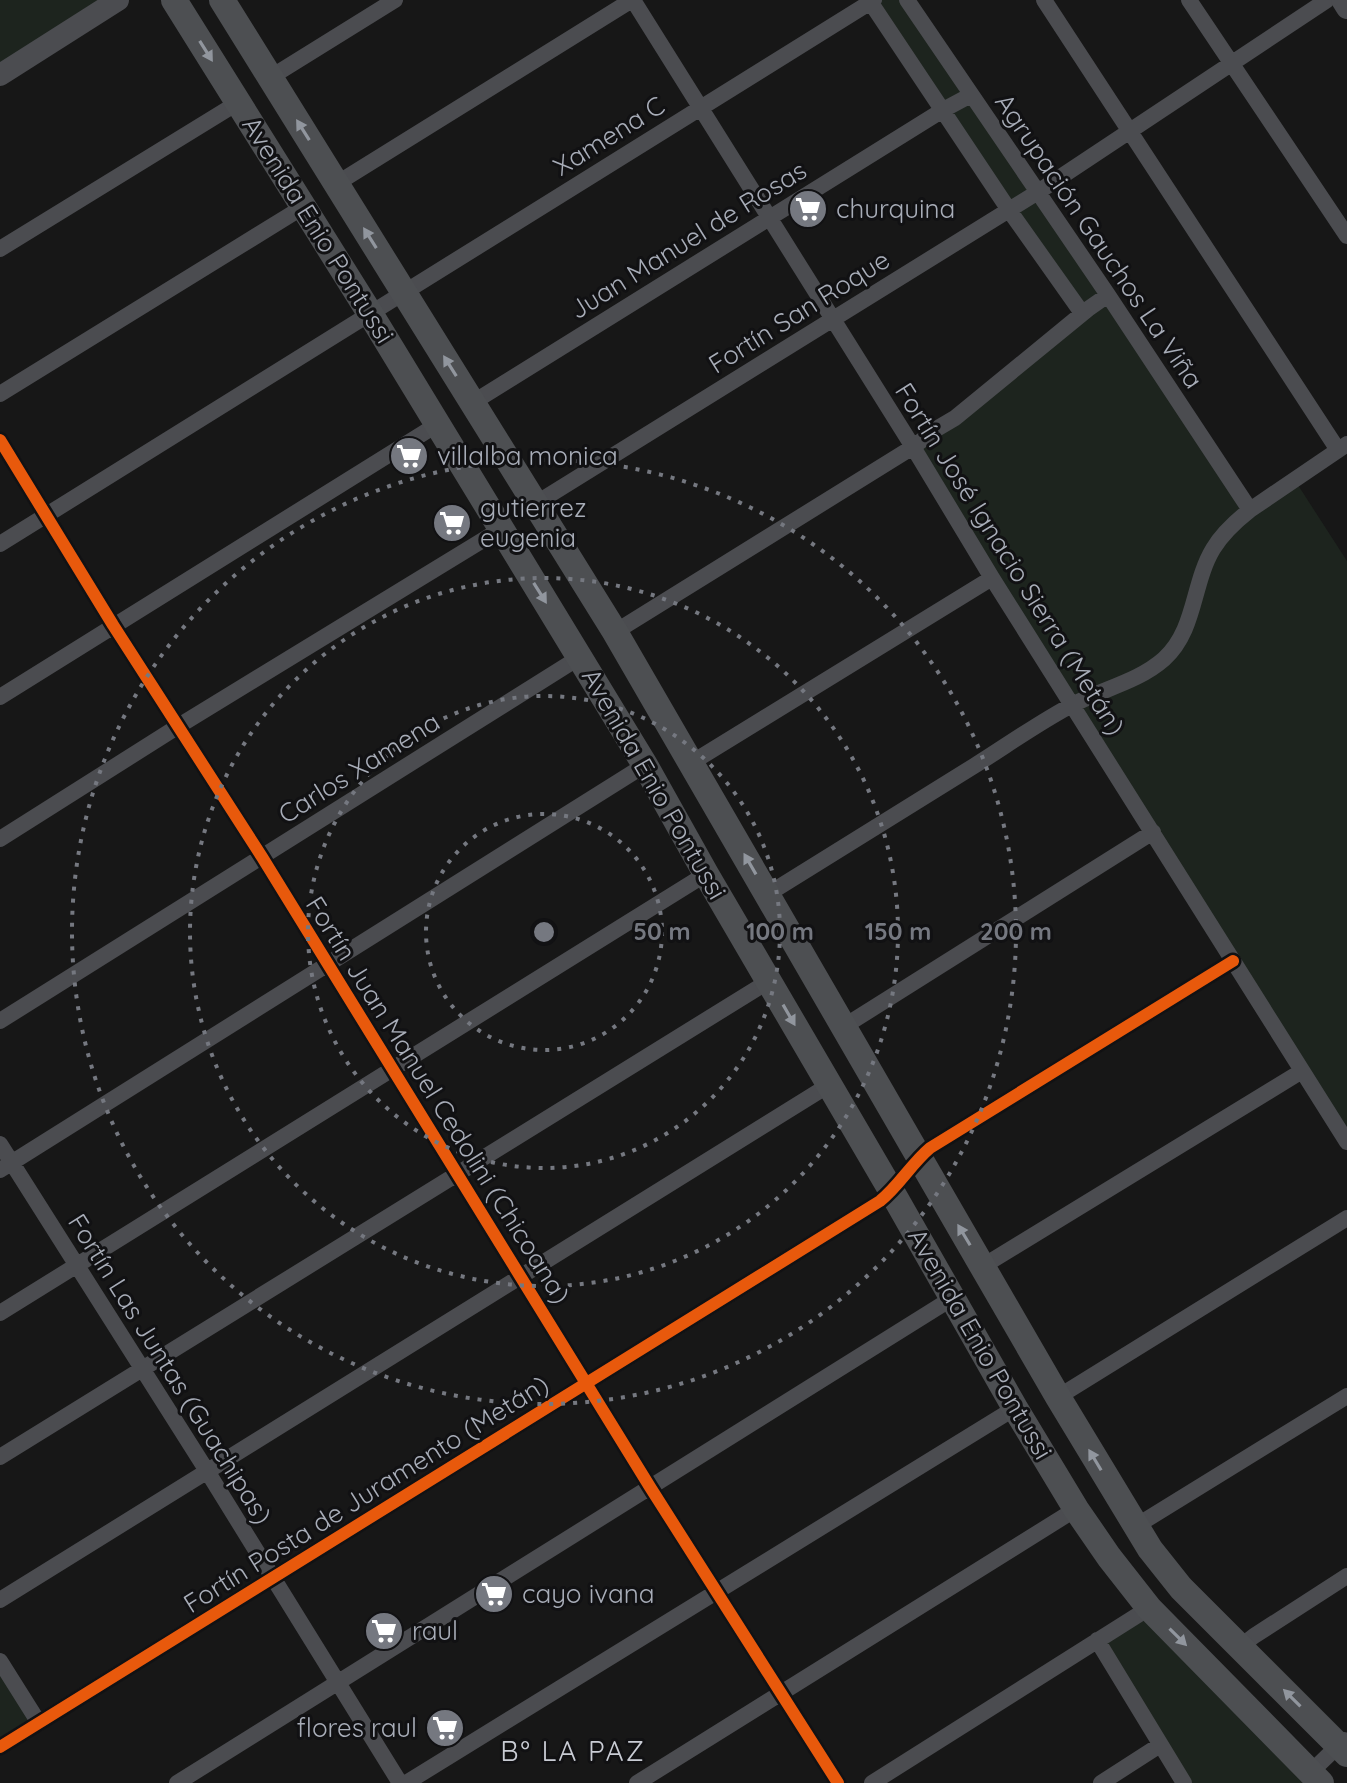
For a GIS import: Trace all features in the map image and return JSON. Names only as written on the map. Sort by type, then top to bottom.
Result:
[{"type":"main road","name":"Avenida Enio Pontussi","points":[[174,0],[371,315],[645,765],[951,1299],[1076,1509],[1149,1608],[1316,1778]]},
{"type":"main road","name":"Avenida Enio Pontussi","points":[[222,0],[615,632],[1058,1397],[1150,1549],[1181,1588],[1344,1745]]},
{"type":"street","points":[[0,75],[118,0]]},
{"type":"street","points":[[271,77],[395,0]]},
{"type":"street","points":[[336,184],[633,0]]},
{"type":"street","name":"Fortín José Ignacio Sierra (Metán)","points":[[633,0],[1347,1142]]},
{"type":"street","name":"Agrupación Gauchos La Viña","points":[[907,0],[1250,510]]},
{"type":"street","points":[[768,894],[1072,705],[1152,667],[1174,647],[1184,631],[1213,548],[1236,521],[1342,447],[1044,0]]},
{"type":"street","points":[[1189,0],[1347,236]]},
{"type":"street","name":"Fortín San Roque","points":[[535,504],[1038,192],[1327,0]]},
{"type":"street","points":[[1342,0],[1347,8]]},
{"type":"street","points":[[871,1],[1009,210],[1082,313]]},
{"type":"street","name":"Xamena C","points":[[0,544],[871,1]]},
{"type":"street","name":"Juan Manuel de Rosas","points":[[472,403],[971,95]]},
{"type":"street","points":[[0,249],[239,102]]},
{"type":"street","points":[[0,394],[303,207]]},
{"type":"street","points":[[615,632],[913,447],[955,418],[1108,295]]},
{"type":"street","points":[[0,697],[438,424]]},
{"type":"street","name":"Fortín Juan Manuel Cedolini (Chicoana)","points":[[0,440],[113,625],[393,1067],[650,1487],[838,1783]]},
{"type":"street","points":[[0,839],[501,529]]},
{"type":"street","points":[[691,763],[992,578]]},
{"type":"street","name":"Carlos Xamena","points":[[0,1021],[580,657]]},
{"type":"street","points":[[6,1166],[645,765]]},
{"type":"street","points":[[843,1027],[1153,832]]},
{"type":"street","points":[[0,1313],[706,874]]},
{"type":"street","name":"Fortín Posta de Juramento (Metán)","points":[[0,1747],[880,1201],[892,1192],[919,1157],[930,1148],[1233,961]]},
{"type":"street","points":[[0,1457],[769,981]]},
{"type":"street","points":[[983,1266],[1302,1071]]},
{"type":"street","points":[[0,1600],[829,1085]]},
{"type":"street","name":"Fortín Las Juntas (Guachipas)","points":[[0,1144],[6,1166],[77,1265],[400,1783]]},
{"type":"street","points":[[1058,1397],[1347,1218]]},
{"type":"street","points":[[177,1783],[951,1299]]},
{"type":"street","points":[[1136,1526],[1347,1396]]},
{"type":"street","points":[[406,1783],[1015,1408]]},
{"type":"street","points":[[637,1783],[1076,1509]]},
{"type":"street","points":[[1240,1647],[1347,1576]]},
{"type":"street","points":[[872,1783],[1149,1608]]},
{"type":"street","points":[[1097,1640],[1184,1783]]},
{"type":"street","points":[[0,1661],[39,1723]]},
{"type":"street","points":[[1101,1783],[1160,1745]]},
{"type":"street","points":[[1316,1778],[1344,1745]]},
{"type":"shaded area","points":[[0,0],[110,0],[0,69]]},
{"type":"shaded area","points":[[870,0],[906,0],[1252,511],[1296,482],[1347,561],[1347,1136],[917,447],[1084,317]]},
{"type":"shaded area","points":[[1148,1612],[1317,1783],[1189,1783],[1101,1641]]},
{"type":"shaded area","points":[[0,1667],[34,1721],[0,1742]]},
{"type":"cycle path","points":[[0,440],[113,625],[262,857],[650,1487],[838,1783]]},
{"type":"cycle path","points":[[0,1747],[880,1201],[930,1148],[1233,961]]},
{"type":"place","name":"churquina","points":[[808,209]]},
{"type":"place","name":"villalba monica","points":[[409,456]]},
{"type":"place","name":"gutierrez eugenia","points":[[452,523]]},
{"type":"place","name":"cayo ivana","points":[[494,1594]]},
{"type":"place","name":"raul","points":[[384,1631]]},
{"type":"place","name":"flores raul","points":[[445,1728]]},
{"type":"district","name":"B° LA PAZ","points":[[573,1751]]}]
